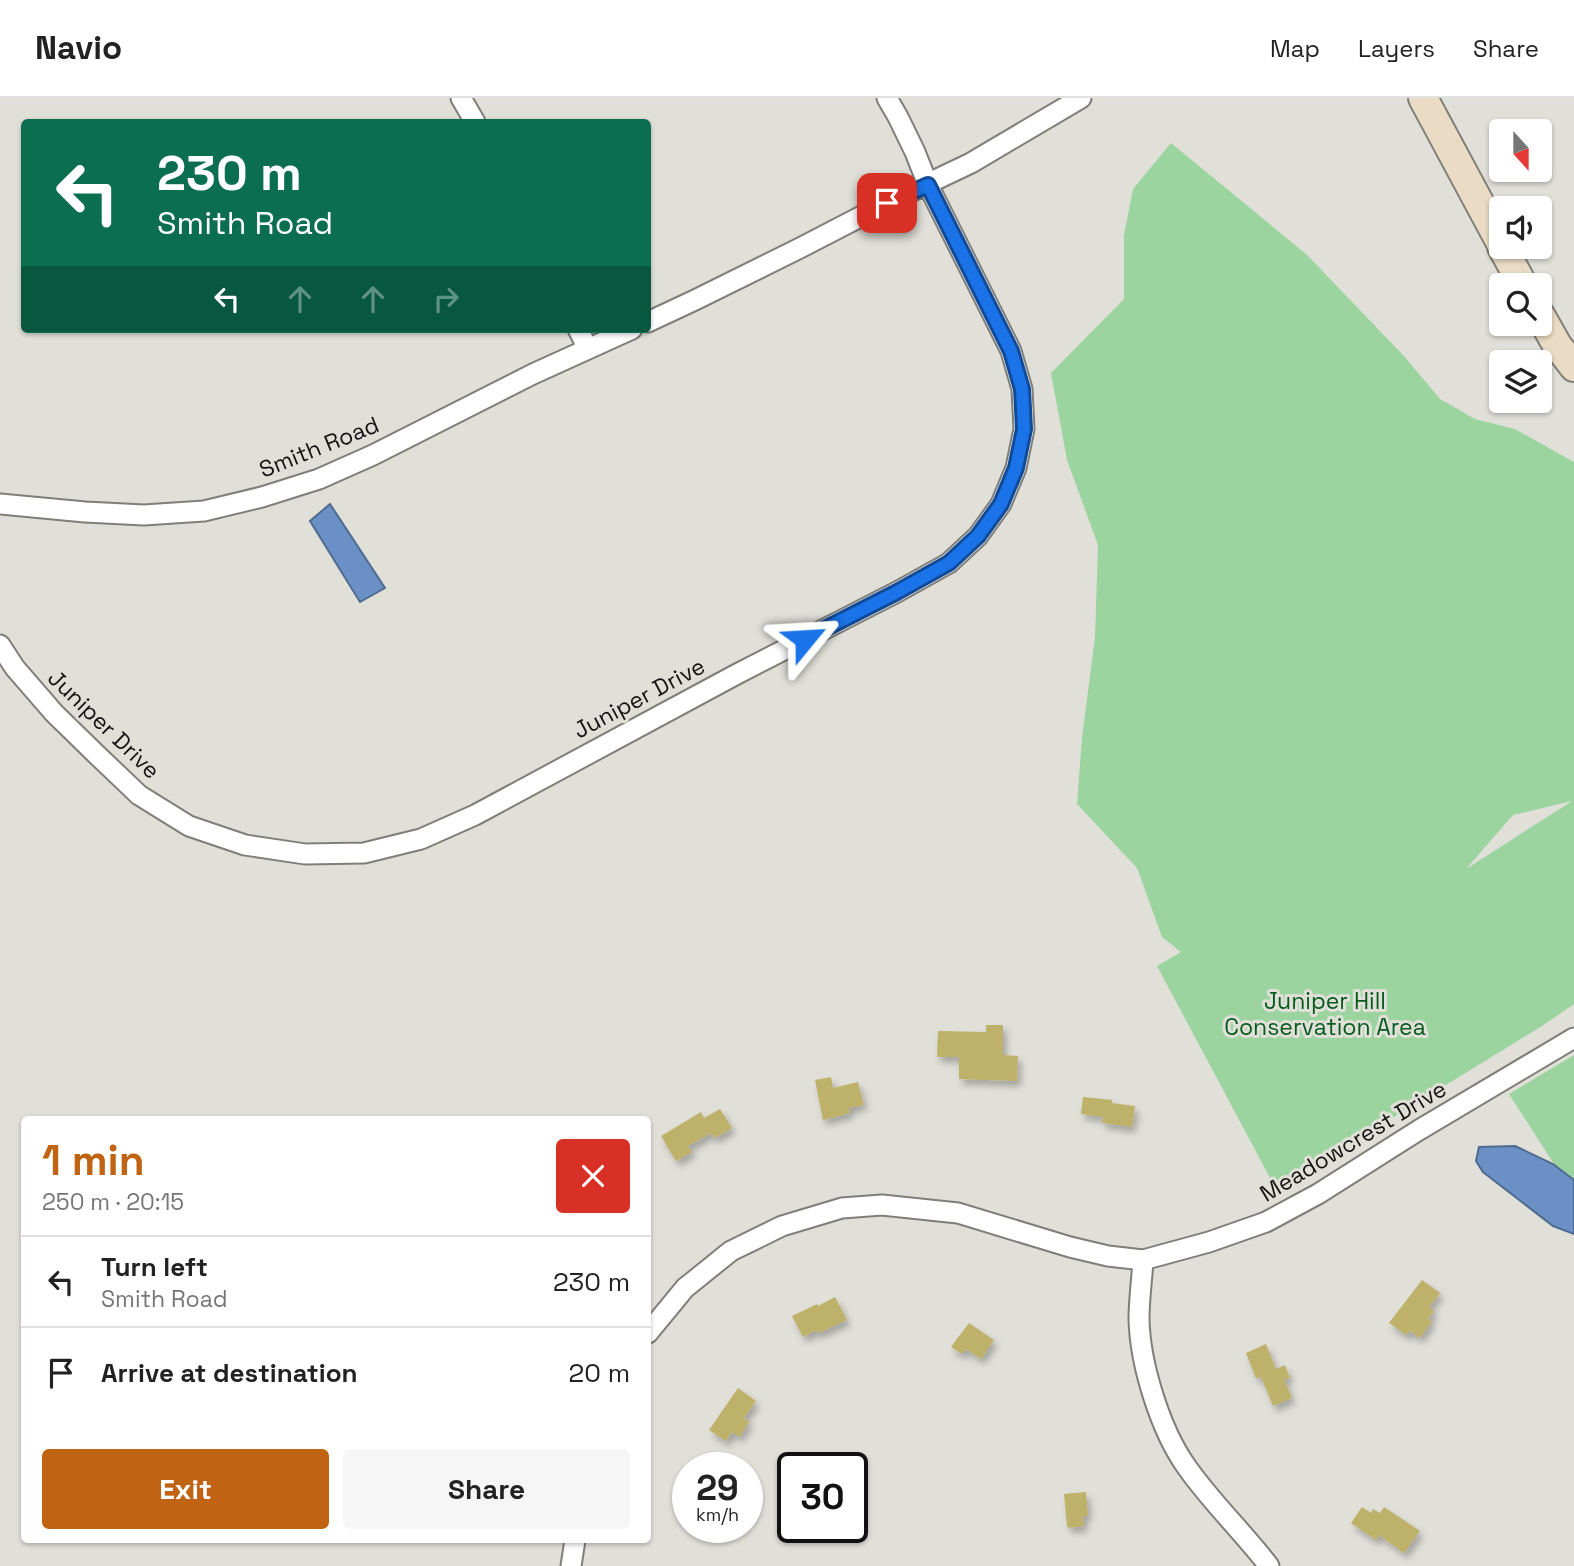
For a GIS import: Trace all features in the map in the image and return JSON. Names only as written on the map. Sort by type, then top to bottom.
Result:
[{"type":"street","points":[[461,98],[473,119]]},
{"type":"street","name":"Juniper Drive","points":[[0,645],[15,668],[54,713],[96,754],[139,794],[189,826],[245,845],[305,854],[364,853],[421,839],[475,815],[949,563],[978,536],[1001,504],[1016,468],[1024,429],[1022,389],[1011,351],[887,98]]},
{"type":"street","points":[[651,321],[971,163],[1081,98]]},
{"type":"street","points":[[1423,98],[1489,222]]},
{"type":"street","points":[[580,333],[588,349]]},
{"type":"street","name":"Smith Road","points":[[0,504],[144,515],[204,511],[262,497],[319,479],[373,455],[533,374],[623,333]]},
{"type":"street","points":[[1552,336],[1574,367]]},
{"type":"street","name":"Meadowcrest Drive","points":[[651,1329],[685,1288],[731,1251],[782,1226],[842,1208],[882,1205],[958,1213],[1070,1247],[1108,1256],[1143,1260],[1209,1242],[1265,1222],[1318,1194],[1574,1038]]},
{"type":"street","points":[[1143,1260],[1139,1318],[1143,1357],[1167,1431],[1185,1465],[1269,1566]]},
{"type":"street","points":[[571,1566],[575,1543]]},
{"type":"green space","name":"Juniper Hill Conservation Area","points":[[1171,143],[1306,254],[1403,355],[1440,399],[1475,419],[1515,429],[1574,462],[1574,1004],[1355,1141],[1275,1187],[1157,966],[1181,952],[1162,937],[1137,868],[1077,804],[1082,738],[1095,637],[1098,545],[1067,460],[1051,373],[1124,299],[1124,235],[1133,189]],"holes":[[[1572,801],[1466,869],[1513,815]]]},
{"type":"green space","points":[[1574,1055],[1574,1195],[1509,1094]]},
{"type":"water","points":[[330,504],[385,588],[360,602],[310,521]]},
{"type":"water","points":[[1515,1146],[1553,1164],[1574,1180],[1574,1234],[1553,1226],[1483,1172],[1476,1161],[1479,1147]]},
{"type":"building","points":[[986,1025],[1003,1025],[1003,1055],[1018,1056],[1017,1081],[959,1079],[959,1057],[937,1057],[938,1031],[986,1032]]},
{"type":"building","points":[[831,1077],[833,1088],[858,1082],[864,1105],[849,1108],[850,1113],[823,1120],[815,1080]]},
{"type":"building","points":[[1083,1097],[1135,1106],[1132,1127],[1102,1123],[1103,1117],[1081,1114]]},
{"type":"building","points":[[720,1109],[732,1128],[715,1138],[711,1133],[688,1146],[692,1152],[676,1161],[661,1136],[701,1112],[704,1118]]},
{"type":"building","points":[[1422,1280],[1440,1293],[1429,1307],[1434,1311],[1428,1319],[1432,1321],[1420,1338],[1410,1331],[1406,1335],[1389,1323]]},
{"type":"building","points":[[835,1297],[847,1320],[803,1337],[792,1316]]},
{"type":"building","points":[[969,1323],[994,1340],[981,1359],[966,1349],[962,1354],[951,1347]]},
{"type":"building","points":[[1266,1344],[1276,1369],[1285,1365],[1290,1378],[1284,1380],[1292,1398],[1273,1406],[1261,1377],[1256,1378],[1246,1353]]},
{"type":"building","points":[[738,1388],[756,1401],[744,1418],[749,1422],[740,1437],[732,1432],[726,1441],[709,1430]]},
{"type":"building","points":[[1086,1492],[1088,1516],[1083,1516],[1084,1526],[1069,1528],[1064,1494]]},
{"type":"building","points":[[1362,1507],[1371,1513],[1373,1509],[1380,1513],[1384,1507],[1420,1531],[1404,1553],[1379,1535],[1376,1540],[1351,1523]]},
{"type":"route","points":[[805,639],[949,563],[978,536],[1001,504],[1016,468],[1024,429],[1022,389],[1011,351],[928,185],[887,203]]}]
